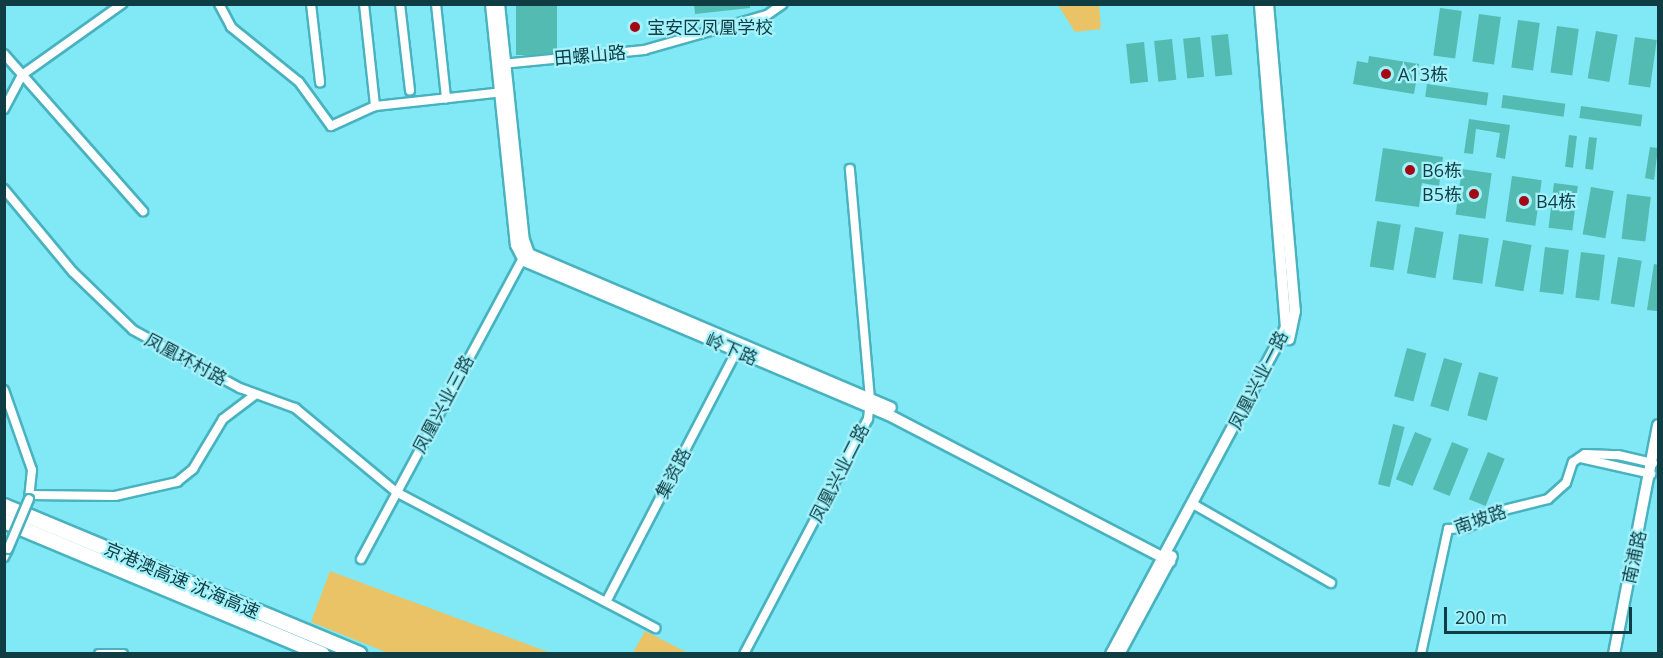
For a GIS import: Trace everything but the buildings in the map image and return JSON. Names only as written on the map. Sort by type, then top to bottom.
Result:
[{"type":"highway","name":"京港澳高速 沈海高速","points":[[4,506],[359,654]]},
{"type":"highway","name":"京港澳高速 沈海高速","points":[[4,521],[317,652]]},
{"type":"street","points":[[4,109],[22,75],[122,4]]},
{"type":"street","points":[[219,4],[231,27],[298,82],[331,126],[375,106],[504,92]]},
{"type":"street","points":[[311,4],[320,82]]},
{"type":"street","points":[[364,4],[375,106]]},
{"type":"street","points":[[400,4],[410,90]]},
{"type":"street","points":[[436,4],[446,98]]},
{"type":"street","points":[[491,4],[504,92],[516,246],[525,255]]},
{"type":"street","points":[[499,4],[501,64]]},
{"type":"street","name":"田螺山路","points":[[501,64],[644,50],[767,15],[783,4]]},
{"type":"street","name":"凤凰兴业一路","points":[[1119,654],[1286,328],[1260,4]]},
{"type":"street","name":"凤凰兴业一路","points":[[1196,505],[1288,342],[1295,321],[1268,4]]},
{"type":"street","points":[[4,54],[94,150],[143,211]]},
{"type":"street","name":"凤凰兴业二路","points":[[744,654],[866,425],[870,403],[850,170]]},
{"type":"street","name":"凤凰环村路","points":[[4,189],[73,272],[133,330],[256,394],[295,408],[396,492],[655,628]]},
{"type":"street","name":"岭下路","points":[[525,255],[870,403],[1169,556]]},
{"type":"street","name":"凤凰兴业三路","points":[[361,559],[525,255]]},
{"type":"street","name":"集资路","points":[[606,602],[738,347]]},
{"type":"street","points":[[4,390],[32,470],[30,497],[4,557]]},
{"type":"street","points":[[30,497],[114,496],[177,482],[193,469],[223,419],[256,394]]},
{"type":"street","name":"南浦路","points":[[1622,654],[1656,471],[1659,425]]},
{"type":"street","name":"南坡路","points":[[1421,654],[1448,529],[1466,528],[1504,510],[1548,499],[1566,483],[1573,462],[1591,453],[1656,471]]},
{"type":"street","name":"南浦路","points":[[1614,654],[1656,471]]},
{"type":"street","points":[[1196,505],[1331,583]]},
{"type":"street","name":"凤凰兴业一路","points":[[1111,654],[1169,556]]},
{"type":"street","points":[[99,654],[123,654]]},
{"type":"shaded area","points":[[1058,5],[1099,5],[1101,29],[1075,32]]},
{"type":"shaded area","points":[[330,571],[551,653],[388,653],[311,622]]},
{"type":"shaded area","points":[[645,631],[688,653],[633,653]]},
{"type":"place","name":"宝安区凤凰学校","points":[[635,27]]},
{"type":"place","name":"A13栋","points":[[1386,74]]},
{"type":"place","name":"B6栋","points":[[1410,170]]},
{"type":"place","name":"B5栋","points":[[1474,194]]},
{"type":"place","name":"B4栋","points":[[1524,201]]}]
